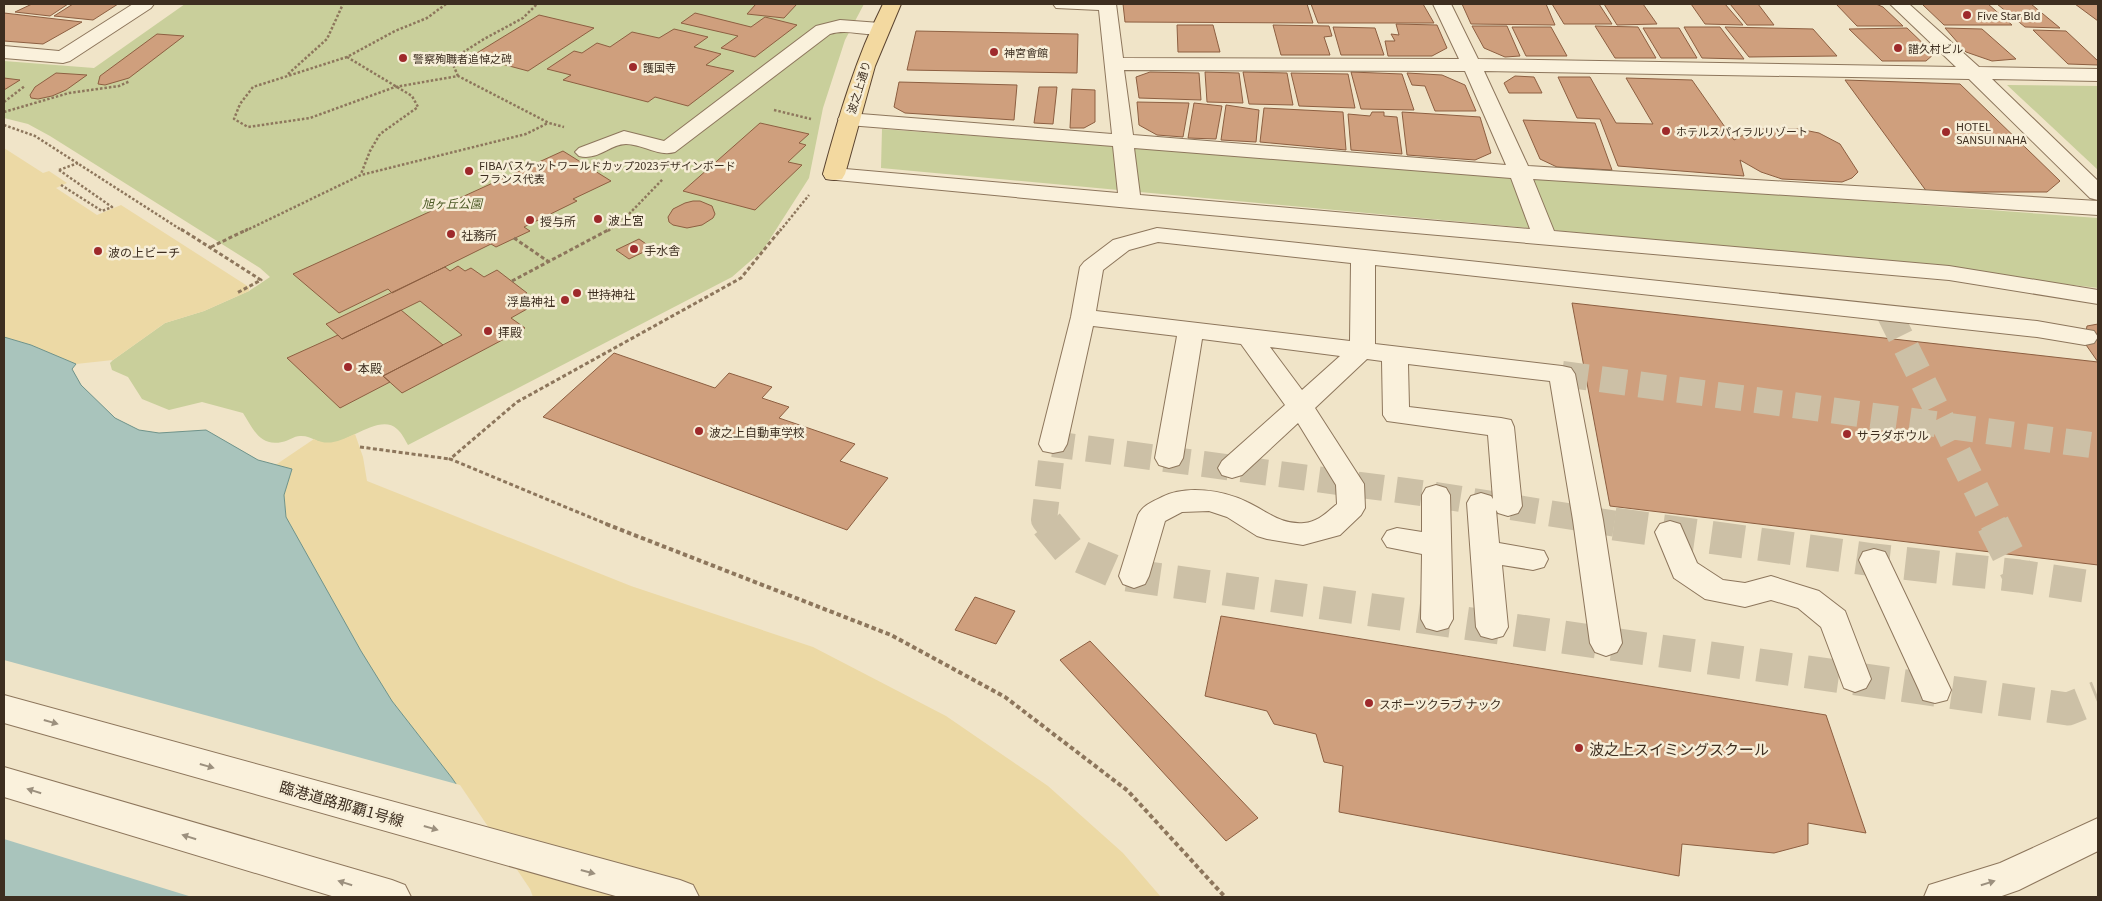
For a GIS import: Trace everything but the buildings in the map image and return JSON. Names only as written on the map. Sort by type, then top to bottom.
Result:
[{"type":"main road","name":"波之上通り","points":[[834,174],[848,119],[867,58],[892,4]]},
{"type":"street","points":[[4,52],[63,57],[144,4]]},
{"type":"street","points":[[1062,4],[1107,4],[1130,201]]},
{"type":"street","points":[[1442,4],[1472,65],[1519,172],[1544,236]]},
{"type":"street","points":[[1899,4],[1973,72],[2098,194]]},
{"type":"street","points":[[586,152],[624,137],[668,148],[822,30],[840,25],[880,29]]},
{"type":"street","points":[[1114,64],[1472,65],[2098,75]]},
{"type":"street","points":[[848,119],[1519,172],[2098,208]]},
{"type":"street","points":[[834,174],[1949,273],[2098,297]]},
{"type":"street","points":[[1053,444],[1083,317],[1092,267],[1121,245],[1157,235],[2027,328],[2085,336]]},
{"type":"street","points":[[1232,468],[1362,350],[1363,257]]},
{"type":"street","points":[[1083,317],[1562,374],[1588,520],[1606,643]]},
{"type":"street","points":[[1169,458],[1191,330]]},
{"type":"street","points":[[1134,576],[1152,515],[1177,502],[1209,501],[1236,509],[1267,528],[1303,534],[1330,527],[1351,508],[1350,484],[1300,406],[1249,337]]},
{"type":"street","points":[[1395,354],[1396,415],[1501,427],[1495,505],[1486,552],[1492,627]]},
{"type":"street","points":[[1436,495],[1437,619]]},
{"type":"street","points":[[1670,532],[1685,570],[1716,591],[1745,595],[1771,588],[1808,599],[1834,620],[1855,679]]},
{"type":"street","points":[[1397,539],[1436,546]]},
{"type":"street","points":[[1486,552],[1533,559]]},
{"type":"street","points":[[1874,560],[1935,690]]},
{"type":"street","name":"臨港道路那覇1号線","points":[[4,709],[680,897]]},
{"type":"street","points":[[4,782],[392,897]]},
{"type":"street","points":[[1942,897],[2006,878],[2098,834]]},
{"type":"path","points":[[287,75],[327,39],[343,4]]},
{"type":"path","points":[[212,248],[361,175],[526,134],[549,123],[458,76],[395,87],[310,118],[248,127],[234,119],[240,104],[253,87],[347,57],[394,31],[427,18],[446,4]]},
{"type":"path","points":[[458,76],[451,60],[484,39],[523,18],[537,4]]},
{"type":"path","points":[[347,57],[412,96],[418,107],[380,134],[370,151],[361,175]]},
{"type":"path","points":[[4,112],[69,93],[119,86],[130,81]]},
{"type":"path","points":[[771,110],[780,110],[813,119]]},
{"type":"path","points":[[4,125],[35,136],[261,280],[237,293]]},
{"type":"path","points":[[61,185],[102,211],[112,206],[59,170],[78,162]]},
{"type":"path","points":[[512,281],[605,234],[629,214],[669,174]]},
{"type":"path","points":[[450,459],[517,402],[741,278],[811,190]]},
{"type":"path","points":[[514,238],[549,262]]},
{"type":"path","points":[[360,448],[450,459],[655,544],[891,635],[1005,697],[1128,791],[1225,897]]},
{"type":"green space","name":"旭ヶ丘公園","points":[[185,4],[864,4],[845,40],[823,108],[809,178],[763,250],[732,277],[408,445],[397,429],[390,425],[382,424],[329,444],[304,436],[282,442],[268,442],[258,435],[243,413],[202,402],[169,410],[142,399],[128,377],[112,370],[110,363],[113,360],[165,323],[204,311],[249,291],[270,277],[260,268],[50,136],[28,124],[4,118],[4,61],[94,68]]},
{"type":"green space","points":[[2007,85],[2098,86],[2098,170]]},
{"type":"green space","points":[[882,129],[2098,218],[2098,288],[1788,252],[881,168]]},
{"type":"sand","name":"波の上ビーチ","points":[[4,148],[43,173],[49,171],[67,183],[56,188],[97,215],[121,205],[249,287],[249,291],[204,311],[165,323],[113,360],[76,364],[31,345],[4,337]]},
{"type":"sand","points":[[355,434],[363,457],[367,481],[631,586],[813,647],[946,716],[1048,786],[1123,853],[1161,897],[530,897],[528,890],[452,778],[392,701],[361,651],[286,517],[284,495],[292,469],[274,466],[314,439],[330,443]]},
{"type":"water","points":[[4,337],[31,345],[76,364],[72,369],[81,385],[115,418],[139,430],[159,433],[206,430],[258,460],[292,469],[284,495],[286,517],[361,651],[392,701],[452,778],[528,890],[530,897],[4,897]]},
{"type":"pier","points":[[4,660],[460,785],[530,889],[533,897],[192,897],[4,839]]},
{"type":"tunnel","points":[[1889,313],[1945,425]]},
{"type":"tunnel","points":[[1562,374],[1945,425]]},
{"type":"tunnel","points":[[1945,425],[2098,446]]},
{"type":"tunnel","points":[[1945,425],[1994,525]]},
{"type":"tunnel","points":[[1048,525],[1044,520],[1053,444],[1436,495],[1623,525]]},
{"type":"tunnel","points":[[1047,524],[1070,552],[1120,574],[2068,709],[2098,697]]},
{"type":"tunnel","points":[[1614,524],[1874,560],[2019,576]]},
{"type":"tunnel","points":[[1993,524],[2019,576]]},
{"type":"tunnel","points":[[2019,576],[2098,588]]},
{"type":"place","name":"Five Star Bld","points":[[1967,15]]},
{"type":"place","name":"譜久村ビル","points":[[1898,48]]},
{"type":"place","name":"神宮會館","points":[[994,52]]},
{"type":"place","name":"警察殉職者追悼之碑","points":[[403,58]]},
{"type":"place","name":"護国寺","points":[[633,67]]},
{"type":"place","name":"ホテルスパイラルリゾート","points":[[1666,131]]},
{"type":"place","name":"HOTEL SANSUI NAHA","points":[[1946,132]]},
{"type":"place","name":"FIBAバスケットワールドカップ2023デザインボード フランス代表","points":[[469,171]]},
{"type":"place","name":"波上宮","points":[[598,219]]},
{"type":"place","name":"授与所","points":[[530,220]]},
{"type":"place","name":"社務所","points":[[451,234]]},
{"type":"place","name":"手水舎","points":[[634,249]]},
{"type":"place","name":"波の上ビーチ","points":[[98,251]]},
{"type":"place","name":"世持神社","points":[[577,293]]},
{"type":"place","name":"浮島神社","points":[[565,300]]},
{"type":"place","name":"拝殿","points":[[488,331]]},
{"type":"place","name":"本殿","points":[[348,367]]},
{"type":"place","name":"波之上自動車学校","points":[[699,431]]},
{"type":"place","name":"サラダボウル","points":[[1847,434]]},
{"type":"place","name":"スポーツクラブ ナック","points":[[1369,703]]},
{"type":"place","name":"波之上スイミングスクール","points":[[1579,748]]}]
